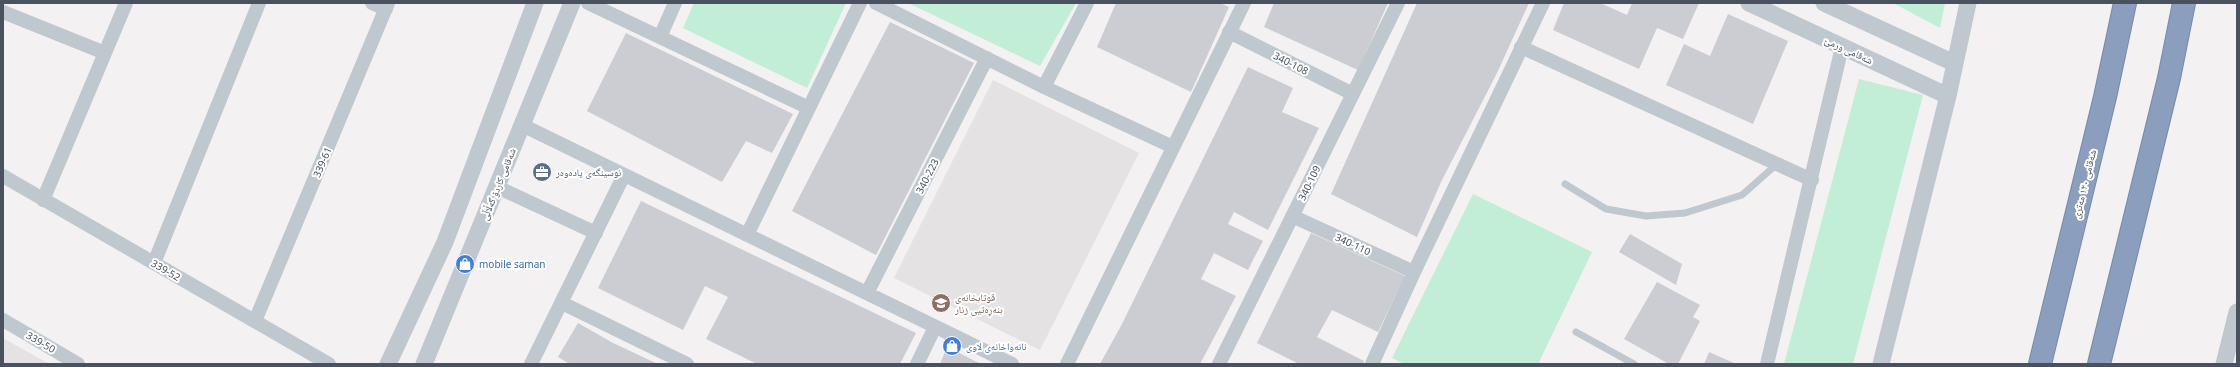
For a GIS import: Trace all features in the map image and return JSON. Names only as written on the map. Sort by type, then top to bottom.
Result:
[{"type":"highway","name":"شەقامی ١٢٠ مەتری","points":[[2040,364],[2105,97],[2125,3]]},
{"type":"highway","points":[[2099,364],[2169,78],[2184,3]]},
{"type":"highway","points":[[2033,364],[2051,319]]},
{"type":"street","points":[[44,200],[126,3]]},
{"type":"street","points":[[154,263],[259,3]]},
{"type":"street","points":[[372,3],[387,6]]},
{"type":"street","points":[[388,364],[445,242],[535,3]]},
{"type":"street","name":"شەقامی کاردۆ گەڵاڵی","points":[[424,364],[572,3]]},
{"type":"street","points":[[588,3],[809,108]]},
{"type":"street","points":[[660,37],[675,3]]},
{"type":"street","points":[[747,235],[860,3]]},
{"type":"street","points":[[876,3],[1044,87],[1173,147]]},
{"type":"street","points":[[1044,87],[1087,3]]},
{"type":"street","points":[[1067,364],[1244,3]]},
{"type":"street","name":"340-109","points":[[1220,364],[1398,3]]},
{"type":"street","points":[[1372,364],[1414,272],[1543,3]]},
{"type":"street","name":"شەقامی ورمێ","points":[[1749,3],[1842,48],[1948,96]]},
{"type":"street","points":[[1824,3],[1845,8],[1954,63]]},
{"type":"street","points":[[1882,364],[1948,96],[1968,3]]},
{"type":"street","name":"339-61","points":[[255,321],[387,6]]},
{"type":"street","points":[[3,12],[105,54]]},
{"type":"street","name":"340-108","points":[[1229,32],[1353,94]]},
{"type":"street","points":[[1521,47],[1812,180]]},
{"type":"street","points":[[1767,364],[1812,180],[1842,48]]},
{"type":"street","name":"340-223","points":[[867,293],[987,58]]},
{"type":"street","points":[[522,125],[1012,364]]},
{"type":"street","points":[[531,364],[624,175]]},
{"type":"street","name":"339-52","points":[[3,176],[329,364]]},
{"type":"street","points":[[497,187],[596,233]]},
{"type":"street","name":"340-110","points":[[1292,216],[1414,272]]},
{"type":"street","points":[[562,303],[687,364]]},
{"type":"street","points":[[2224,364],[2237,312]]},
{"type":"street","name":"339-50","points":[[3,320],[78,364]]},
{"type":"street","points":[[917,364],[935,327]]},
{"type":"lane","points":[[1565,184],[1606,209],[1646,216],[1685,213],[1742,195],[1778,164]]},
{"type":"lane","points":[[1576,332],[1634,364]]},
{"type":"shaded area","points":[[993,80],[1139,153],[1040,350],[894,278]]},
{"type":"shaded area","points":[[3,338],[49,364],[3,364]]},
{"type":"green space","points":[[694,3],[846,3],[807,88],[683,28]]},
{"type":"green space","points":[[908,3],[1076,3],[1040,66]]},
{"type":"green space","points":[[1893,3],[1945,3],[1940,28]]},
{"type":"green space","points":[[1859,79],[1923,95],[1853,364],[1784,364]]},
{"type":"green space","points":[[1473,194],[1592,252],[1538,364],[1404,364],[1392,358]]},
{"type":"building","points":[[1116,3],[1220,3],[1229,7],[1191,92],[1097,47]]},
{"type":"building","points":[[1274,3],[1388,3],[1358,70],[1264,27]]},
{"type":"building","points":[[1417,3],[1529,3],[1497,73],[1441,182],[1417,237],[1331,194]]},
{"type":"building","points":[[1564,3],[1600,3],[1627,15],[1632,3],[1699,3],[1683,39],[1657,28],[1639,69],[1553,30]]},
{"type":"building","points":[[1728,14],[1788,41],[1753,124],[1666,85],[1684,44],[1710,56]]},
{"type":"building","points":[[890,22],[974,63],[876,255],[792,211]]},
{"type":"building","points":[[626,33],[793,114],[772,153],[746,141],[722,182],[587,111]]},
{"type":"building","points":[[1248,67],[1293,88],[1282,112],[1319,128],[1268,230],[1234,212],[1228,224],[1263,241],[1248,270],[1214,253],[1201,279],[1236,296],[1200,364],[1100,364],[1122,324]]},
{"type":"building","points":[[641,201],[916,333],[900,364],[757,364],[706,339],[728,297],[705,286],[683,330],[598,288]]},
{"type":"building","points":[[1311,233],[1405,276],[1378,332],[1332,310],[1317,337],[1364,361],[1363,364],[1299,364],[1257,343]]},
{"type":"building","points":[[1630,234],[1682,264],[1676,285],[1619,252]]},
{"type":"building","points":[[1657,282],[1700,305],[1693,317],[1700,321],[1678,364],[1669,364],[1624,339]]},
{"type":"building","points":[[578,323],[613,343],[658,364],[570,364],[558,357]]},
{"type":"building","points":[[947,347],[981,364],[940,364]]},
{"type":"building","points":[[1709,352],[1734,363],[1704,364]]},
{"type":"place","name":"نوسینگەی یادەوەر","points":[[542,172]]},
{"type":"place","name":"mobile saman","points":[[465,264]]},
{"type":"place","name":"قوتابخانەی بنەڕەتیی زنار","points":[[941,303]]},
{"type":"place","name":"نانەواخانەی لاوی","points":[[952,346]]}]
